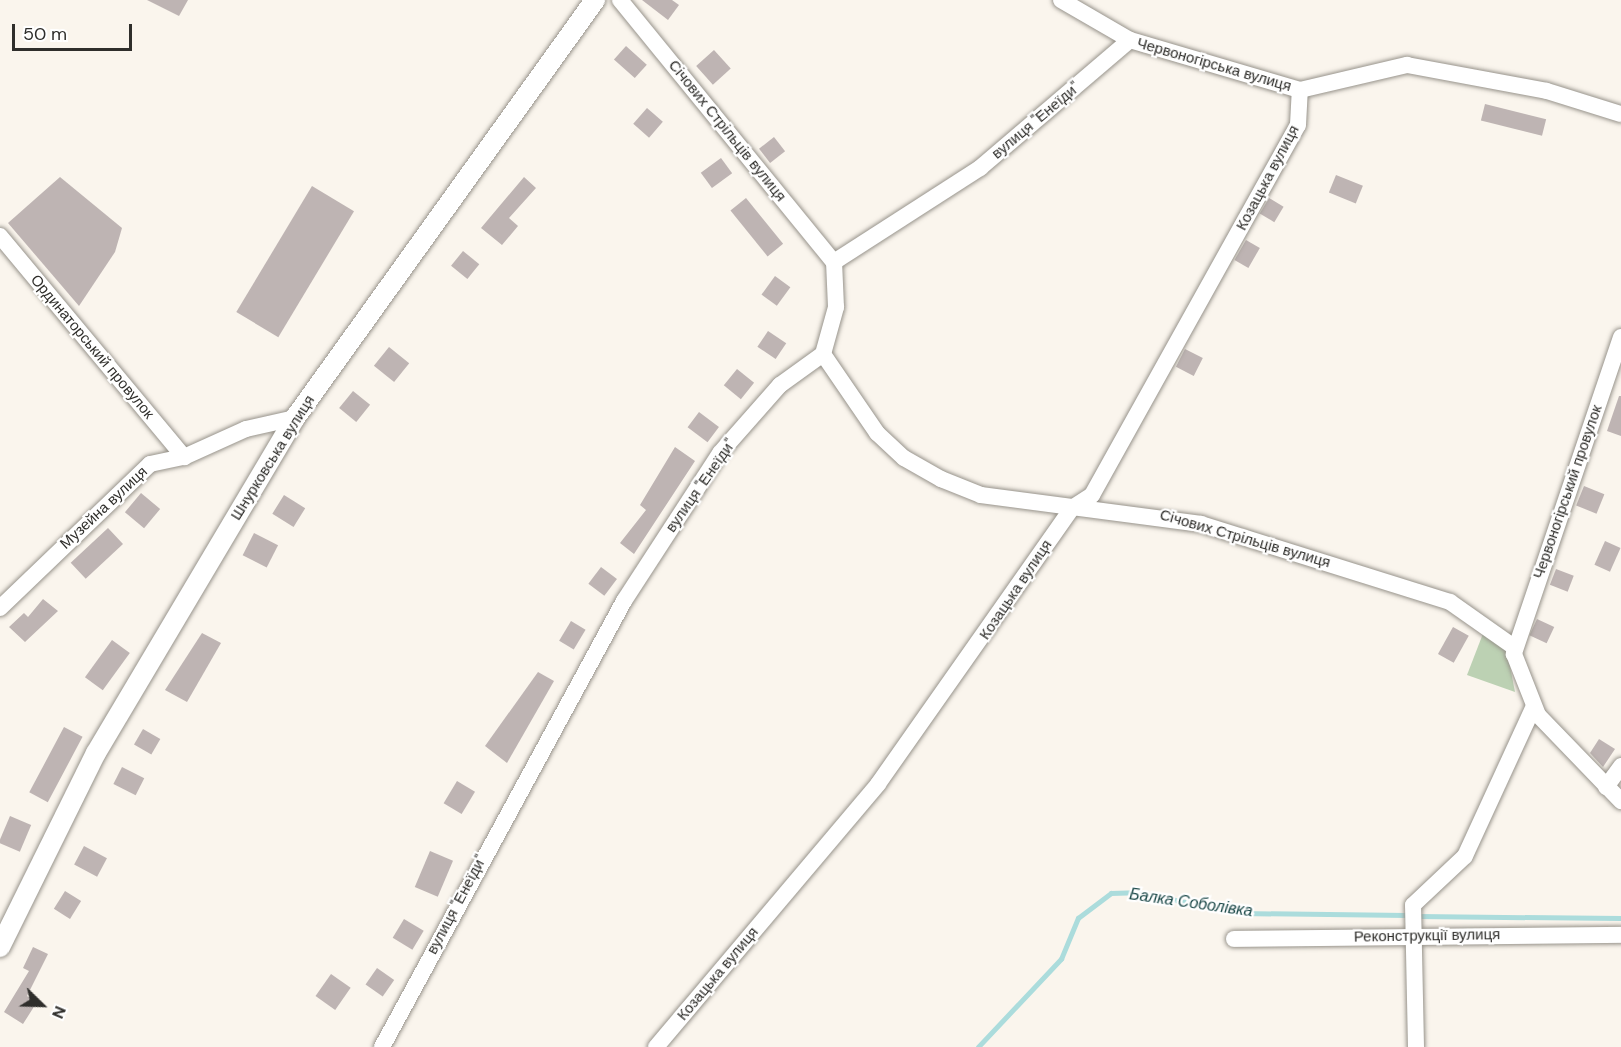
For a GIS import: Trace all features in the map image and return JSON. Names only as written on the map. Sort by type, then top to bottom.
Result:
[{"type":"street","name":"Шнурковська вулиця","points":[[0,947],[96,753],[294,418],[595,0]]},
{"type":"street","name":"Січових Стрільців вулиця","points":[[620,0],[834,262]]},
{"type":"street","name":"Червоногірська вулиця","points":[[1061,0],[1130,40],[1300,90],[1407,65],[1547,91],[1621,114]]},
{"type":"street","name":"вулиця \"Енеїди\"","points":[[834,262],[980,168],[1130,40]]},
{"type":"street","name":"Козацька вулиця","points":[[656,1047],[878,784],[1072,508],[1092,495],[1298,125],[1300,90]]},
{"type":"street","name":"Ординаторський провулок","points":[[0,236],[184,458]]},
{"type":"street","points":[[823,354],[836,307],[834,262]]},
{"type":"street","name":"Червоногірський провулок","points":[[1514,647],[1621,337]]},
{"type":"street","name":"Січових Стрільців вулиця","points":[[823,354],[850,401],[904,458],[981,495],[1072,508],[1159,514],[1201,524],[1450,602],[1514,647]]},
{"type":"street","name":"вулиця \"Енеїди\"","points":[[382,1047],[624,601],[720,453],[780,385],[823,354]]},
{"type":"street","name":"Музейна вулиця","points":[[0,608],[150,464],[184,458],[246,429],[294,418]]},
{"type":"street","points":[[1514,647],[1533,708],[1606,788],[1621,801]]},
{"type":"street","points":[[1416,1047],[1417,897],[1465,856],[1533,708]]},
{"type":"street","points":[[1606,788],[1621,765]]},
{"type":"street","name":"Реконструкції вулиця","points":[[1234,939],[1621,935]]},
{"type":"green space","points":[[1484,631],[1507,651],[1515,692],[1467,675]]},
{"type":"building","points":[[147,0],[188,0],[179,16]]},
{"type":"building","points":[[642,0],[672,0],[679,5],[668,20]]},
{"type":"building","points":[[626,46],[647,65],[635,78],[614,59]]},
{"type":"building","points":[[714,50],[731,69],[713,85],[696,66]]},
{"type":"building","points":[[1485,104],[1546,119],[1542,136],[1481,120]]},
{"type":"building","points":[[647,108],[663,122],[649,138],[633,124]]},
{"type":"building","points":[[774,137],[785,151],[770,163],[759,149]]},
{"type":"building","points":[[721,158],[732,173],[712,188],[701,173]]},
{"type":"building","points":[[1336,175],[1363,186],[1356,203],[1329,193]]},
{"type":"building","points":[[60,177],[122,228],[115,252],[79,306],[8,223]]},
{"type":"building","points":[[524,177],[536,188],[509,218],[518,226],[502,245],[481,228]]},
{"type":"building","points":[[312,186],[354,211],[278,337],[236,312]]},
{"type":"building","points":[[746,198],[783,244],[768,256],[730,211]]},
{"type":"building","points":[[1269,198],[1284,207],[1274,222],[1260,213]]},
{"type":"building","points":[[1246,240],[1260,248],[1248,268],[1234,260]]},
{"type":"building","points":[[463,251],[479,264],[467,279],[451,266]]},
{"type":"building","points":[[775,276],[790,287],[777,306],[761,295]]},
{"type":"building","points":[[768,331],[786,343],[776,359],[757,347]]},
{"type":"building","points":[[389,347],[409,363],[394,382],[374,366]]},
{"type":"building","points":[[1185,349],[1203,358],[1194,376],[1176,367]]},
{"type":"building","points":[[737,369],[754,383],[741,399],[724,385]]},
{"type":"building","points":[[353,391],[370,405],[356,422],[339,408]]},
{"type":"building","points":[[1619,396],[1621,396],[1621,436],[1607,431]]},
{"type":"building","points":[[699,412],[719,427],[708,442],[688,427]]},
{"type":"building","points":[[675,447],[695,461],[634,554],[620,543],[646,510],[640,505]]},
{"type":"building","points":[[1584,486],[1604,494],[1597,514],[1576,505]]},
{"type":"building","points":[[141,493],[160,509],[144,528],[125,512]]},
{"type":"building","points":[[284,495],[305,508],[294,527],[272,514]]},
{"type":"building","points":[[108,528],[123,544],[86,579],[71,563]]},
{"type":"building","points":[[254,533],[278,545],[267,568],[243,555]]},
{"type":"building","points":[[1605,541],[1621,548],[1610,572],[1594,565]]},
{"type":"building","points":[[601,567],[617,579],[604,596],[588,584]]},
{"type":"building","points":[[1556,569],[1574,576],[1568,592],[1550,585]]},
{"type":"building","points":[[43,599],[58,611],[25,642],[9,627],[24,613],[28,617]]},
{"type":"building","points":[[1537,619],[1554,627],[1547,643],[1529,635]]},
{"type":"building","points":[[571,621],[586,630],[574,649],[559,641]]},
{"type":"building","points":[[1453,627],[1469,636],[1454,663],[1438,654]]},
{"type":"building","points":[[202,633],[221,643],[187,702],[165,690]]},
{"type":"building","points":[[112,640],[130,653],[103,690],[85,677]]},
{"type":"building","points":[[538,672],[554,681],[507,763],[485,746]]},
{"type":"building","points":[[64,727],[83,737],[48,802],[29,792]]},
{"type":"building","points":[[143,729],[160,739],[151,755],[134,745]]},
{"type":"building","points":[[1599,739],[1615,749],[1603,767],[1590,753]]},
{"type":"building","points":[[122,767],[144,778],[136,795],[113,784]]},
{"type":"building","points":[[457,781],[475,792],[462,814],[444,803]]},
{"type":"building","points":[[10,816],[31,825],[20,852],[0,843]]},
{"type":"building","points":[[84,846],[107,858],[97,877],[74,865]]},
{"type":"building","points":[[430,851],[453,861],[438,897],[415,887]]},
{"type":"building","points":[[65,891],[81,901],[70,919],[54,909]]},
{"type":"building","points":[[404,919],[424,931],[412,950],[393,938]]},
{"type":"building","points":[[33,947],[48,954],[27,996],[37,1002],[23,1024],[4,1012],[29,971],[23,968]]},
{"type":"building","points":[[377,968],[394,980],[383,996],[366,984]]},
{"type":"building","points":[[331,974],[351,988],[335,1010],[316,996]]},
{"type":"waterway","name":"Балка Соболівка","points":[[978,1047],[1061,959],[1078,918],[1111,893],[1135,892],[1241,913],[1406,915]]},
{"type":"waterway","name":"Балка Соболівка","points":[[1418,916],[1621,918]]}]
